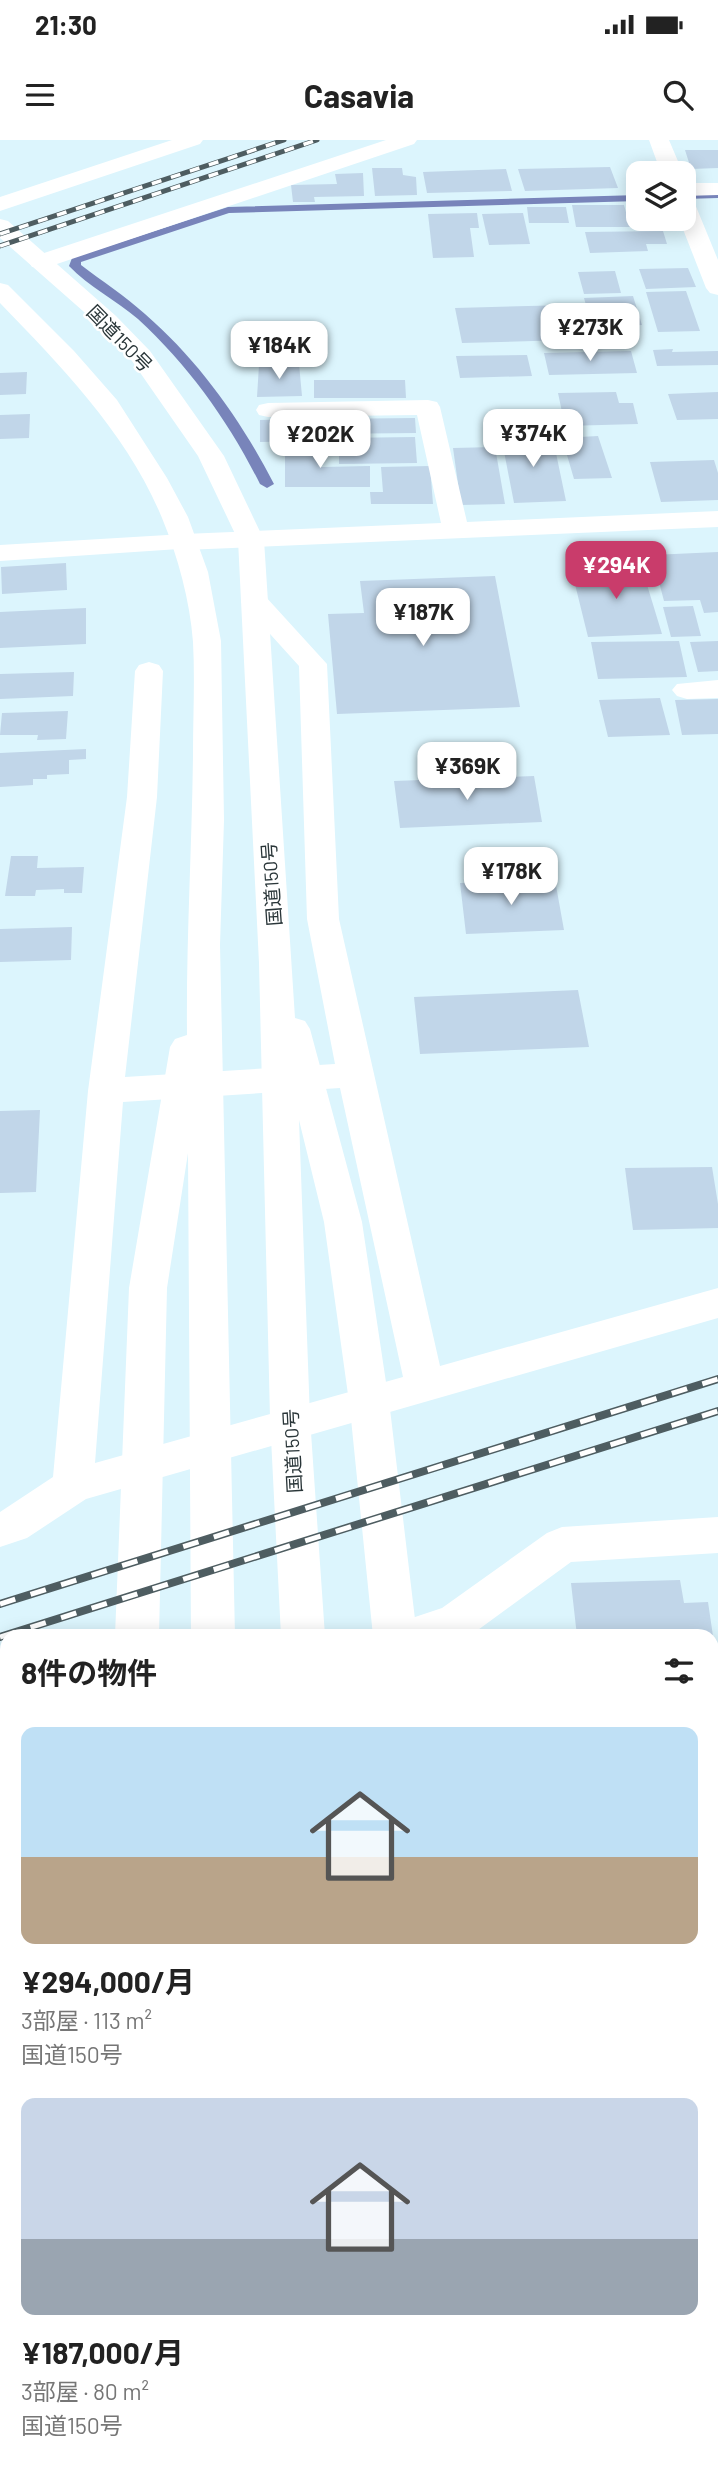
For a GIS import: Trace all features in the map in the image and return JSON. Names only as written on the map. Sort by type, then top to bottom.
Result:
[{"type":"main road","points":[[0,204],[193,140]]},
{"type":"main road","points":[[40,262],[407,140]]},
{"type":"main road","points":[[659,140],[667,161]]},
{"type":"main road","points":[[696,190],[718,189]]},
{"type":"main road","name":"国道150号","points":[[0,226],[108,321],[141,356],[211,456],[251,540],[276,963],[290,1418],[303,1629]]},
{"type":"main road","points":[[695,231],[718,288]]},
{"type":"main road","points":[[0,290],[65,356],[108,405],[170,508],[194,572],[207,641],[208,820],[203,945],[213,1629]]},
{"type":"main road","points":[[268,410],[428,407],[456,531]]},
{"type":"main road","points":[[0,553],[184,542],[718,519]]},
{"type":"main road","points":[[255,602],[313,664],[323,919],[425,1386]]},
{"type":"main road","points":[[73,1486],[106,1091],[142,797],[149,671]]},
{"type":"main road","points":[[687,690],[718,689]]},
{"type":"main road","points":[[137,1629],[148,1287],[203,945]]},
{"type":"main road","points":[[276,963],[344,1222],[370,1409],[395,1629]]},
{"type":"main road","points":[[106,1091],[355,1075]]},
{"type":"main road","points":[[0,1530],[12,1526],[73,1486],[718,1303]]},
{"type":"main road","points":[[457,1629],[562,1545],[718,1535]]},
{"type":"building","points":[[685,150],[718,150],[718,168],[696,169],[696,161],[688,161]]},
{"type":"building","points":[[610,167],[618,188],[525,191],[518,169]]},
{"type":"building","points":[[372,168],[402,168],[403,175],[416,177],[417,195],[375,196]]},
{"type":"building","points":[[506,169],[512,191],[427,193],[423,172]]},
{"type":"building","points":[[363,173],[364,196],[314,197],[315,202],[293,202],[291,185],[337,184],[335,174]]},
{"type":"building","points":[[572,205],[624,205],[626,227],[576,227]]},
{"type":"building","points":[[527,207],[566,207],[569,223],[529,223]]},
{"type":"building","points":[[477,213],[479,228],[470,228],[474,257],[433,258],[428,214]]},
{"type":"building","points":[[523,213],[530,244],[489,245],[482,214]]},
{"type":"building","points":[[663,231],[667,244],[646,244],[648,251],[590,253],[585,232]]},
{"type":"building","points":[[688,268],[696,287],[646,289],[639,269]]},
{"type":"building","points":[[615,271],[621,293],[584,294],[578,272]]},
{"type":"building","points":[[686,291],[700,331],[658,332],[646,292]]},
{"type":"building","points":[[633,296],[642,325],[592,327],[584,298]]},
{"type":"building","points":[[569,305],[572,318],[562,318],[568,340],[462,343],[455,308]]},
{"type":"building","points":[[673,349],[672,352],[718,351],[718,365],[657,366],[653,350]]},
{"type":"building","points":[[631,351],[637,373],[549,375],[544,353]]},
{"type":"building","points":[[527,355],[532,376],[460,378],[456,356]]},
{"type":"building","points":[[299,364],[302,396],[257,397],[259,365]]},
{"type":"building","points":[[27,372],[26,394],[0,395],[0,373]]},
{"type":"building","points":[[314,380],[405,380],[406,398],[314,398]]},
{"type":"building","points":[[616,392],[619,403],[633,403],[638,424],[565,426],[558,393]]},
{"type":"building","points":[[718,392],[718,419],[677,420],[668,394]]},
{"type":"building","points":[[30,414],[29,438],[0,439],[0,415]]},
{"type":"building","points":[[415,418],[416,433],[323,434],[322,419]]},
{"type":"building","points":[[313,419],[314,441],[260,442],[260,420]]},
{"type":"building","points":[[552,434],[566,501],[514,503],[501,436]]},
{"type":"building","points":[[598,436],[612,478],[574,479],[562,438]]},
{"type":"building","points":[[415,437],[417,463],[339,464],[339,438]]},
{"type":"building","points":[[321,444],[321,467],[370,466],[370,487],[285,487],[285,445]]},
{"type":"building","points":[[495,447],[505,504],[461,505],[453,448]]},
{"type":"building","points":[[714,460],[718,473],[718,500],[661,502],[650,462]]},
{"type":"building","points":[[430,466],[433,504],[371,504],[370,492],[383,492],[381,467]]},
{"type":"building","points":[[718,552],[718,612],[704,613],[700,600],[664,601],[652,555]]},
{"type":"building","points":[[66,563],[67,590],[2,594],[1,567]]},
{"type":"building","points":[[641,565],[662,634],[588,637],[571,568]]},
{"type":"building","points":[[495,576],[520,707],[337,714],[328,614],[364,613],[360,581]]},
{"type":"building","points":[[693,606],[701,636],[671,637],[663,607]]},
{"type":"building","points":[[86,608],[86,644],[0,648],[0,612]]},
{"type":"building","points":[[679,641],[687,677],[598,679],[591,642]]},
{"type":"building","points":[[718,641],[718,671],[698,672],[690,642]]},
{"type":"building","points":[[74,672],[73,696],[0,699],[0,674]]},
{"type":"building","points":[[660,698],[670,735],[608,737],[599,700]]},
{"type":"building","points":[[718,699],[718,734],[682,735],[675,700]]},
{"type":"building","points":[[68,711],[66,739],[37,740],[38,735],[0,735],[2,713]]},
{"type":"building","points":[[86,749],[86,759],[69,760],[69,774],[33,779],[33,785],[0,787],[0,753]]},
{"type":"building","points":[[534,776],[542,822],[400,828],[394,781]]},
{"type":"building","points":[[11,856],[38,856],[37,868],[84,867],[82,893],[64,893],[64,889],[36,890],[35,896],[5,896]]},
{"type":"building","points":[[555,880],[564,930],[466,934],[460,883]]},
{"type":"building","points":[[72,927],[71,960],[0,962],[0,929]]},
{"type":"building","points":[[578,990],[589,1047],[420,1054],[414,997]]},
{"type":"building","points":[[40,1110],[36,1192],[0,1193],[0,1111]]},
{"type":"building","points":[[712,1167],[718,1204],[718,1228],[633,1230],[625,1168]]},
{"type":"building","points":[[680,1580],[684,1603],[708,1602],[712,1629],[576,1629],[571,1583]]},
{"type":"waterway","points":[[696,196],[718,195]]},
{"type":"waterway","points":[[267,484],[228,416],[180,355],[143,318],[75,266],[76,260],[228,210],[626,198]]},
{"type":"railway","points":[[0,234],[284,140]]},
{"type":"railway","points":[[0,246],[317,140]]},
{"type":"railway","points":[[0,1604],[718,1379]]},
{"type":"railway","points":[[25,1629],[718,1411]]}]
